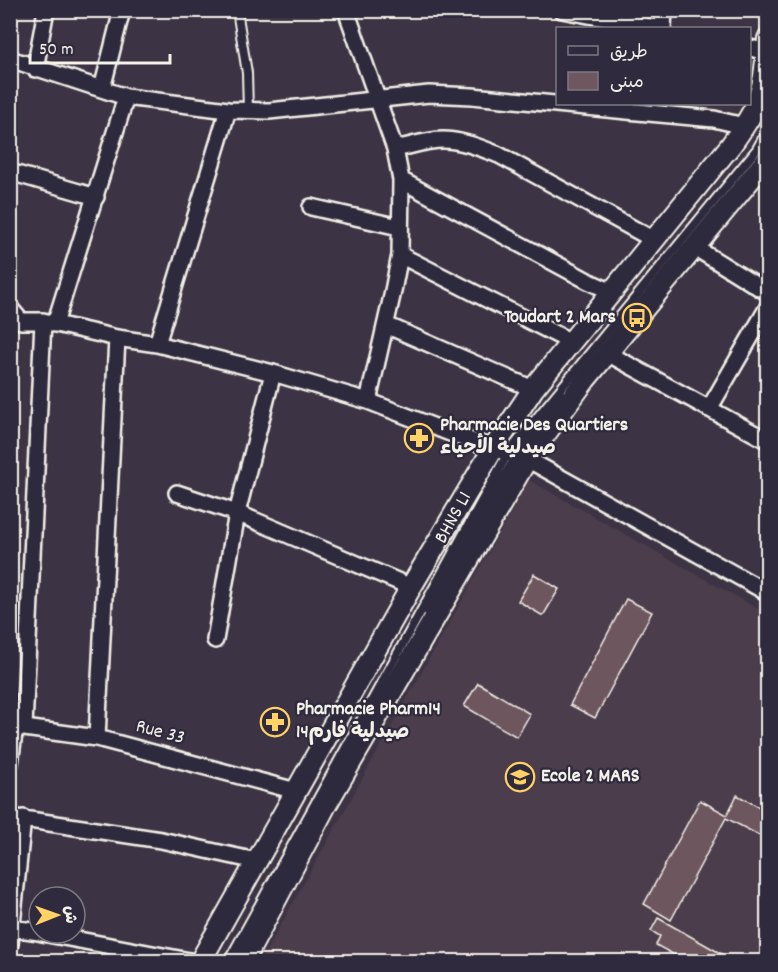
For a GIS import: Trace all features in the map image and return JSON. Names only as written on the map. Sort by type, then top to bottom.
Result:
[{"type":"street","points":[[35,69],[46,10]]},
{"type":"street","points":[[102,89],[122,10]]},
{"type":"street","points":[[346,10],[394,149],[401,180],[400,255],[368,400]]},
{"type":"street","points":[[562,10],[652,27]]},
{"type":"street","points":[[663,27],[664,10]]},
{"type":"street","points":[[243,962],[511,454],[533,389],[744,126],[756,105],[764,79],[768,39]]},
{"type":"street","points":[[751,48],[767,52]]},
{"type":"street","points":[[10,59],[126,97],[228,110],[269,111],[429,94],[556,104]]},
{"type":"street","points":[[10,764],[17,726],[49,323],[96,197],[126,97]]},
{"type":"street","points":[[567,105],[714,119],[744,126]]},
{"type":"street","points":[[157,344],[228,110]]},
{"type":"street","points":[[394,149],[441,140],[458,141],[476,146],[499,155],[654,240]]},
{"type":"street","points":[[200,962],[411,587],[511,454],[571,398],[768,158]]},
{"type":"street","points":[[10,172],[96,197]]},
{"type":"street","points":[[401,180],[612,292]]},
{"type":"street","points":[[311,207],[399,227]]},
{"type":"street","points":[[694,247],[768,293]]},
{"type":"street","points":[[400,255],[571,342]]},
{"type":"street","points":[[709,409],[768,307]]},
{"type":"street","points":[[10,308],[16,320],[49,323],[157,344],[368,400],[511,454],[767,592]]},
{"type":"street","points":[[386,325],[533,389]]},
{"type":"street","points":[[97,738],[117,338]]},
{"type":"street","points":[[607,353],[768,441]]},
{"type":"street","points":[[215,640],[237,513],[273,373]]},
{"type":"street","points":[[177,493],[237,513],[411,587]]},
{"type":"street","name":"Rue 33","points":[[17,726],[97,738],[296,791]]},
{"type":"street","points":[[10,944],[13,928],[17,818],[161,840],[256,861]]},
{"type":"street","points":[[13,928],[27,931]]},
{"type":"street","points":[[87,942],[195,962]]},
{"type":"lane","points":[[237,10],[247,73],[248,110]]},
{"type":"lane","name":"BHNS L1","points":[[228,962],[511,454],[757,149],[768,129]]},
{"type":"lane","name":"BHNS L1","points":[[233,962],[254,917],[511,454],[740,178],[768,137]]},
{"type":"shaded area","name":"Ecole 2 MARS","points":[[529,480],[767,614],[767,961],[260,962]]},
{"type":"building","points":[[534,574],[559,589],[543,616],[518,601]]},
{"type":"building","points":[[626,599],[652,612],[595,718],[570,705]]},
{"type":"building","points":[[478,683],[530,714],[517,737],[464,706]]},
{"type":"building","points":[[737,795],[768,812],[768,840],[726,818],[671,920],[644,904],[700,800],[727,815]]},
{"type":"building","points":[[658,918],[736,962],[687,962],[656,945],[660,936],[651,931]]},
{"type":"place","name":"Toudart 2 Mars","points":[[637,318]]},
{"type":"place","name":"Pharmacie Des Quartiers صيدلية الأحياء","points":[[419,438]]},
{"type":"place","name":"Pharmacie Pharm14 صيدلية فارم14","points":[[275,722]]},
{"type":"place","name":"Ecole 2 MARS","points":[[520,777]]}]
